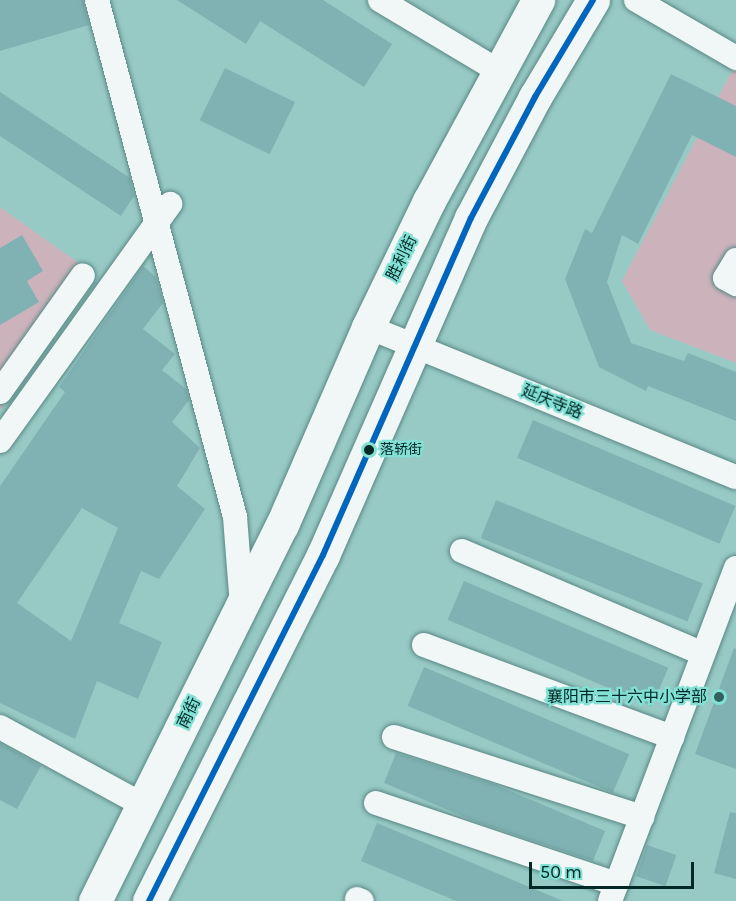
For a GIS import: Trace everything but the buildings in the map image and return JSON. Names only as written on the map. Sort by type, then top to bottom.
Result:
[{"type":"highway","name":"胜利街","points":[[282,525],[368,327],[497,70],[538,0]]},
{"type":"highway","points":[[149,901],[323,555],[412,344],[471,218],[593,0]]},
{"type":"highway","name":"南街","points":[[95,901],[282,525]]},
{"type":"street","points":[[97,0],[163,214],[235,517],[242,607]]},
{"type":"street","points":[[380,0],[497,70]]},
{"type":"street","points":[[636,0],[736,58]]},
{"type":"street","points":[[0,441],[23,404],[163,214]]},
{"type":"street","points":[[736,260],[725,278],[736,285]]},
{"type":"street","points":[[4,375],[83,275]]},
{"type":"street","name":"延庆寺路","points":[[368,327],[736,477]]},
{"type":"street","points":[[462,551],[703,654]]},
{"type":"street","points":[[376,803],[613,892],[736,568]]},
{"type":"street","points":[[424,645],[672,737]]},
{"type":"street","points":[[0,727],[143,805]]},
{"type":"street","points":[[394,737],[642,817]]},
{"type":"shaded area","points":[[736,63],[736,363],[650,330],[622,281]]},
{"type":"shaded area","points":[[0,207],[95,275],[0,410]]},
{"type":"transit line","points":[[149,901],[323,555],[471,218],[535,97],[593,0]]},
{"type":"place","name":"落轿街","points":[[369,450]]},
{"type":"place","name":"襄阳市三十六中小学部","points":[[719,697]]}]
